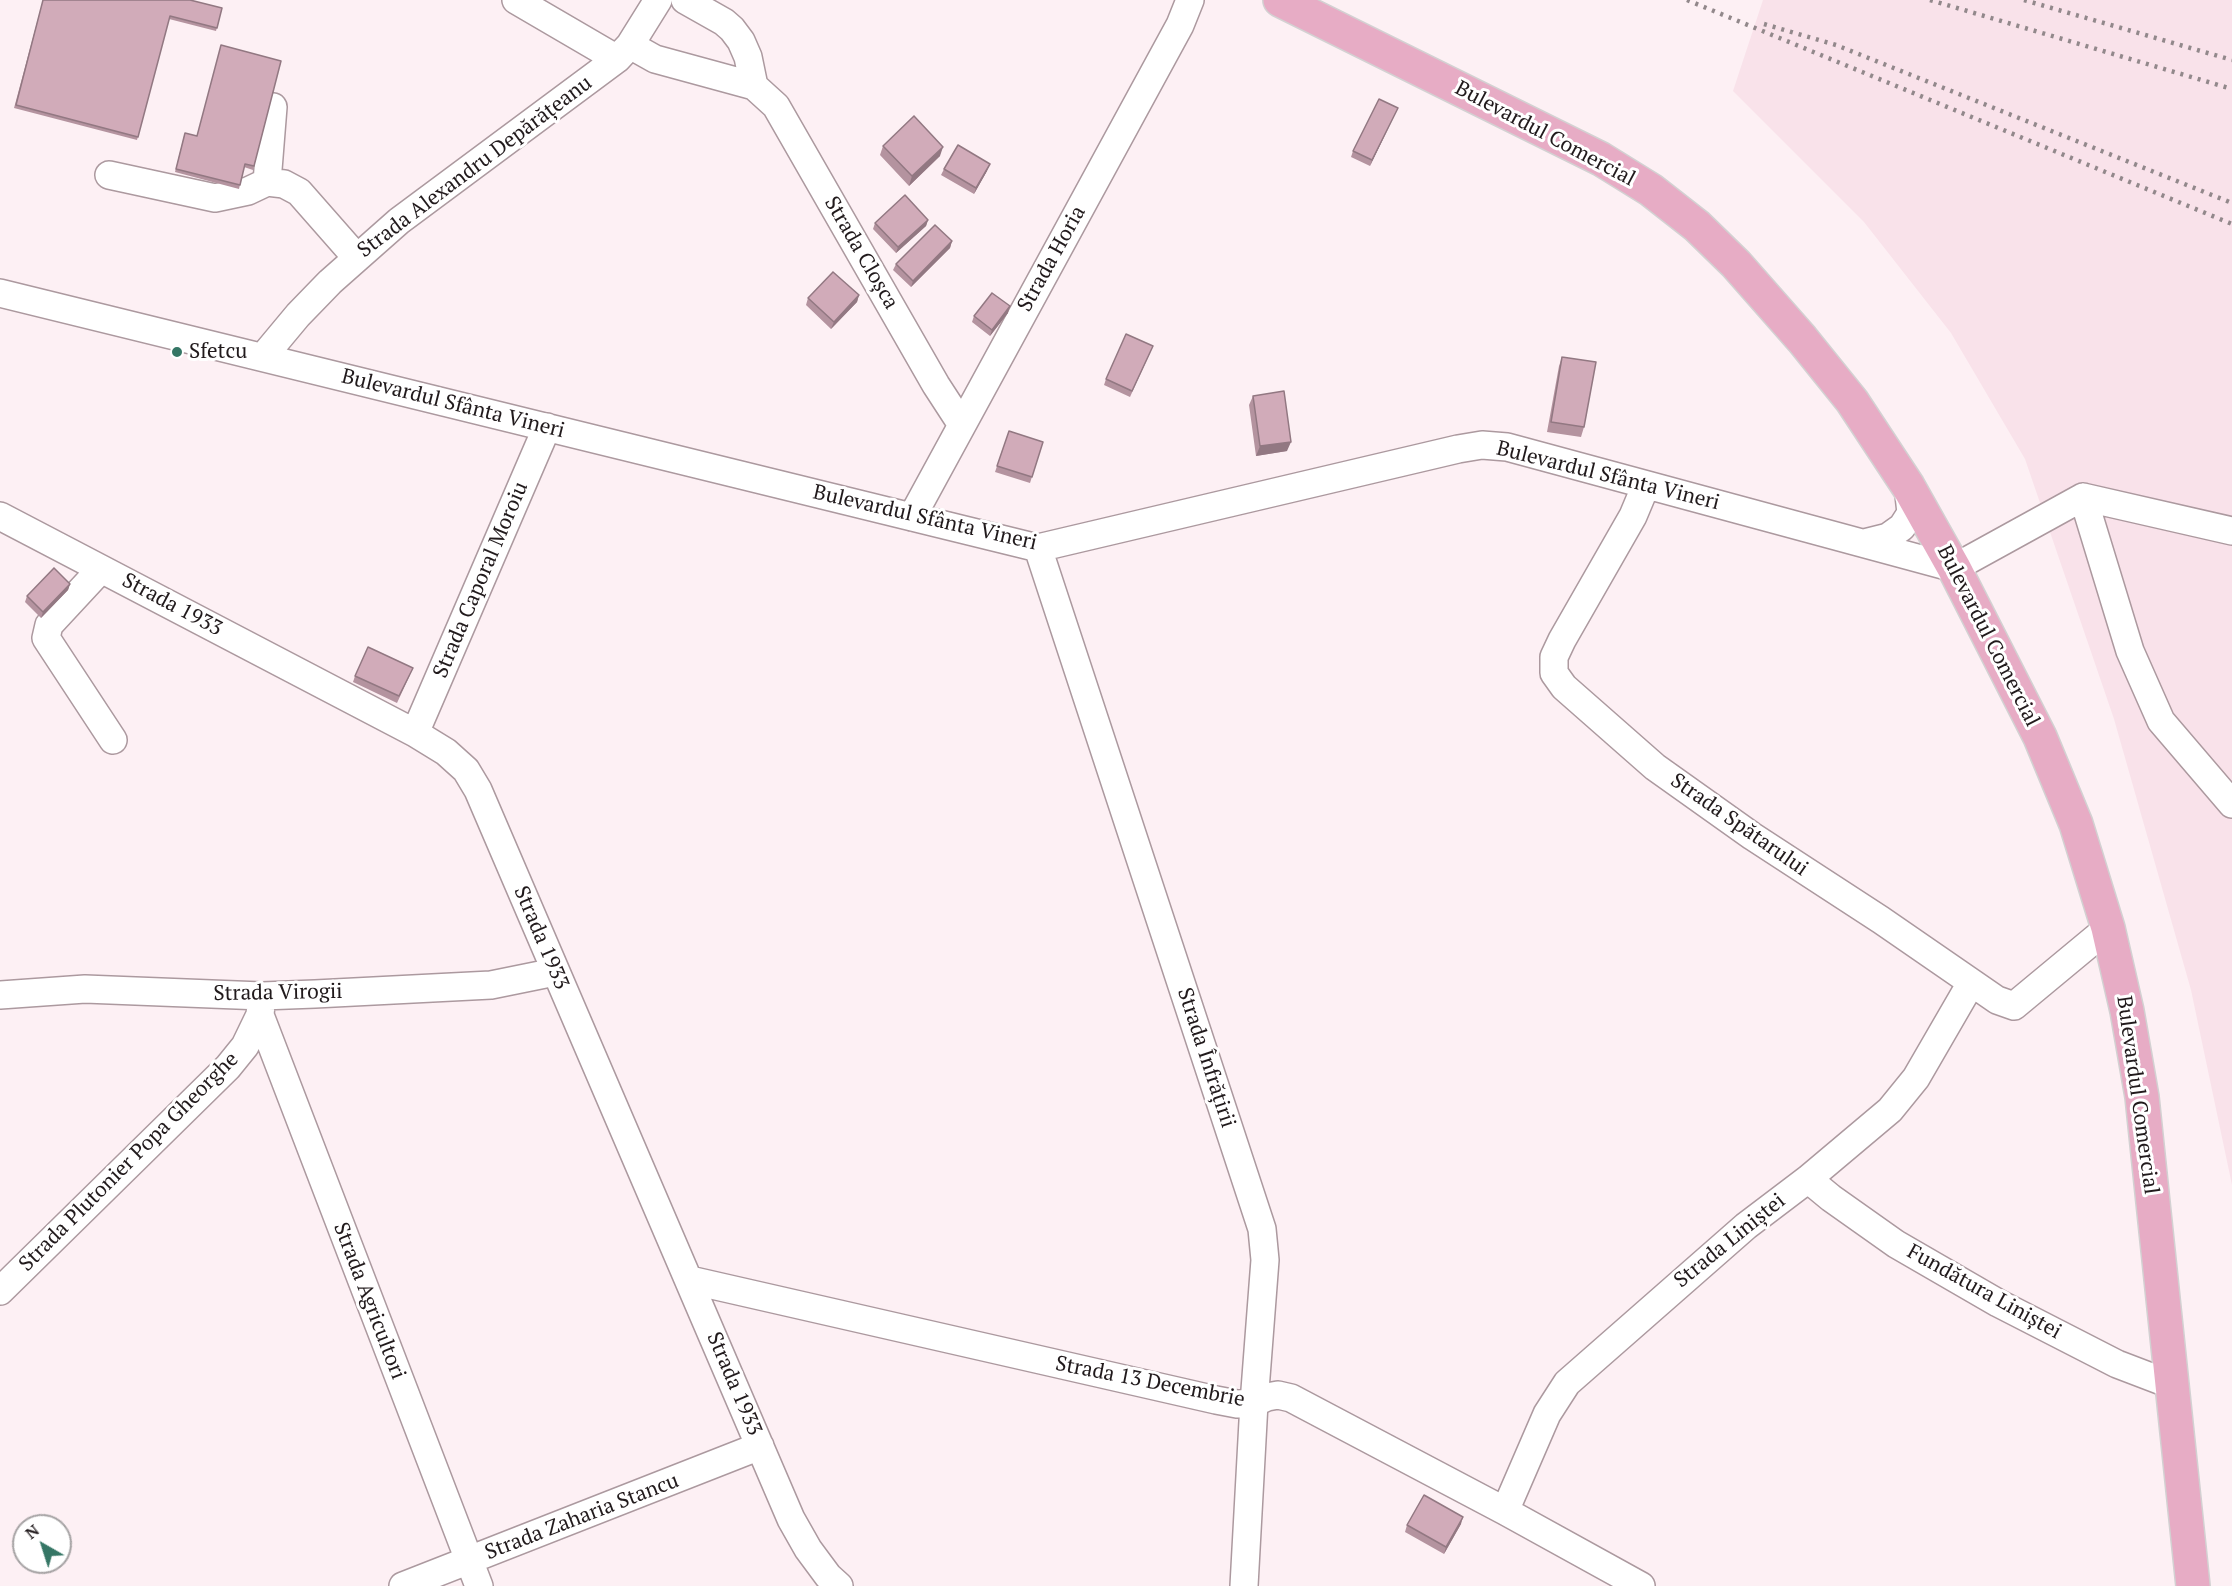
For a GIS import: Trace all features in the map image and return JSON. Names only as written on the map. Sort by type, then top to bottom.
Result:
[{"type":"main road","name":"Bulevardul Comercial","points":[[1280,0],[1601,159],[1697,226],[1736,264],[1802,339],[1852,401],[1908,486],[2002,659],[2044,748],[2076,824],[2108,928],[2127,1011],[2142,1097],[2193,1586]]},
{"type":"street","name":"Strada Alexandru Depărățeanu","points":[[516,0],[623,52]]},
{"type":"street","name":"Strada Alexandru Depărățeanu","points":[[263,357],[298,315],[357,258],[437,191],[623,52],[658,0]]},
{"type":"street","points":[[686,0],[732,28],[748,57],[754,86]]},
{"type":"street","name":"Strada Horia","points":[[912,517],[1180,25],[1190,0]]},
{"type":"street","name":"Strada Cloșca","points":[[623,52],[754,86],[776,106],[936,385],[962,425]]},
{"type":"street","points":[[267,182],[273,107]]},
{"type":"street","points":[[109,175],[215,198],[248,191],[267,182],[284,184],[299,192],[357,258]]},
{"type":"street","name":"Bulevardul Sfânta Vineri","points":[[0,293],[1038,548],[1482,445],[1507,447],[1954,568]]},
{"type":"street","name":"Strada Caporal Moroiu","points":[[415,733],[547,427]]},
{"type":"street","name":"Strada Spătarului","points":[[1646,485],[1633,516],[1554,657],[1554,673],[1564,687],[1655,767],[1752,836],[1881,920],[1997,1000],[2014,1005],[2108,928]]},
{"type":"street","points":[[1864,543],[1888,537],[1902,527],[1911,513],[1908,486]]},
{"type":"street","points":[[1954,568],[2083,497],[2232,531]]},
{"type":"street","points":[[2083,497],[2130,651],[2161,721],[2232,804]]},
{"type":"street","name":"Strada 1933","points":[[0,516],[415,733],[446,752],[466,770],[478,790],[791,1520],[808,1549],[828,1576],[839,1586]]},
{"type":"street","name":"Strada Înfrățirii","points":[[1038,548],[1262,1229],[1265,1260],[1244,1586]]},
{"type":"street","points":[[101,569],[49,625],[46,638],[113,740]]},
{"type":"street","name":"Strada Virogii","points":[[0,996],[85,989],[261,1005],[491,985],[555,972]]},
{"type":"street","name":"Strada Liniștei","points":[[1505,1510],[1547,1414],[1567,1383],[1702,1262],[1808,1179],[1890,1110],[1916,1078],[1971,983]]},
{"type":"street","name":"Strada Plutonier Popa Gheorghe","points":[[0,1290],[228,1067],[245,1046],[261,1005]]},
{"type":"street","name":"Strada Agricultori","points":[[261,1005],[479,1586]]},
{"type":"street","name":"Fundătura Liniștei","points":[[1808,1179],[1896,1244],[1998,1303],[2117,1364],[2172,1385]]},
{"type":"street","name":"Strada 13 Decembrie","points":[[690,1280],[1216,1400],[1237,1404],[1254,1403],[1278,1395],[1291,1398],[1505,1510],[1641,1586]]},
{"type":"street","name":"Strada Zaharia Stancu","points":[[403,1586],[760,1446]]},
{"type":"shaded area","points":[[1763,0],[2232,0],[2232,1185],[2191,990],[2114,719],[2025,459],[1951,333],[1864,222],[1733,91]]},
{"type":"building","points":[[43,0],[190,0],[222,8],[217,28],[170,16],[138,137],[16,105]]},
{"type":"building","points":[[221,45],[281,61],[254,166],[245,164],[240,185],[176,169],[185,133],[197,136]]},
{"type":"building","points":[[1379,99],[1398,108],[1372,160],[1353,151]]},
{"type":"building","points":[[914,116],[943,147],[912,176],[883,146]]},
{"type":"building","points":[[958,145],[990,164],[976,188],[944,169]]},
{"type":"building","points":[[905,195],[928,220],[898,247],[875,223]]},
{"type":"building","points":[[935,225],[952,241],[913,281],[896,264]]},
{"type":"building","points":[[833,272],[859,295],[834,322],[808,298]]},
{"type":"building","points":[[992,293],[1010,306],[992,330],[974,316]]},
{"type":"building","points":[[1126,334],[1153,346],[1132,391],[1106,379]]},
{"type":"building","points":[[1562,357],[1596,362],[1584,427],[1551,422]]},
{"type":"building","points":[[1284,391],[1291,442],[1260,446],[1253,396]]},
{"type":"building","points":[[1009,431],[1043,442],[1032,477],[997,466]]},
{"type":"building","points":[[54,568],[70,584],[43,612],[27,596]]},
{"type":"building","points":[[368,647],[413,668],[399,696],[355,676]]},
{"type":"building","points":[[1424,1495],[1463,1517],[1446,1547],[1407,1525]]},
{"type":"railway","points":[[1687,0],[2232,224]]},
{"type":"railway","points":[[1930,0],[2232,89]]},
{"type":"railway","points":[[2024,0],[2232,60]]},
{"type":"railway","points":[[1764,24],[1836,45],[2232,203]]},
{"type":"place","name":"Sfetcu","points":[[177,352]]}]
